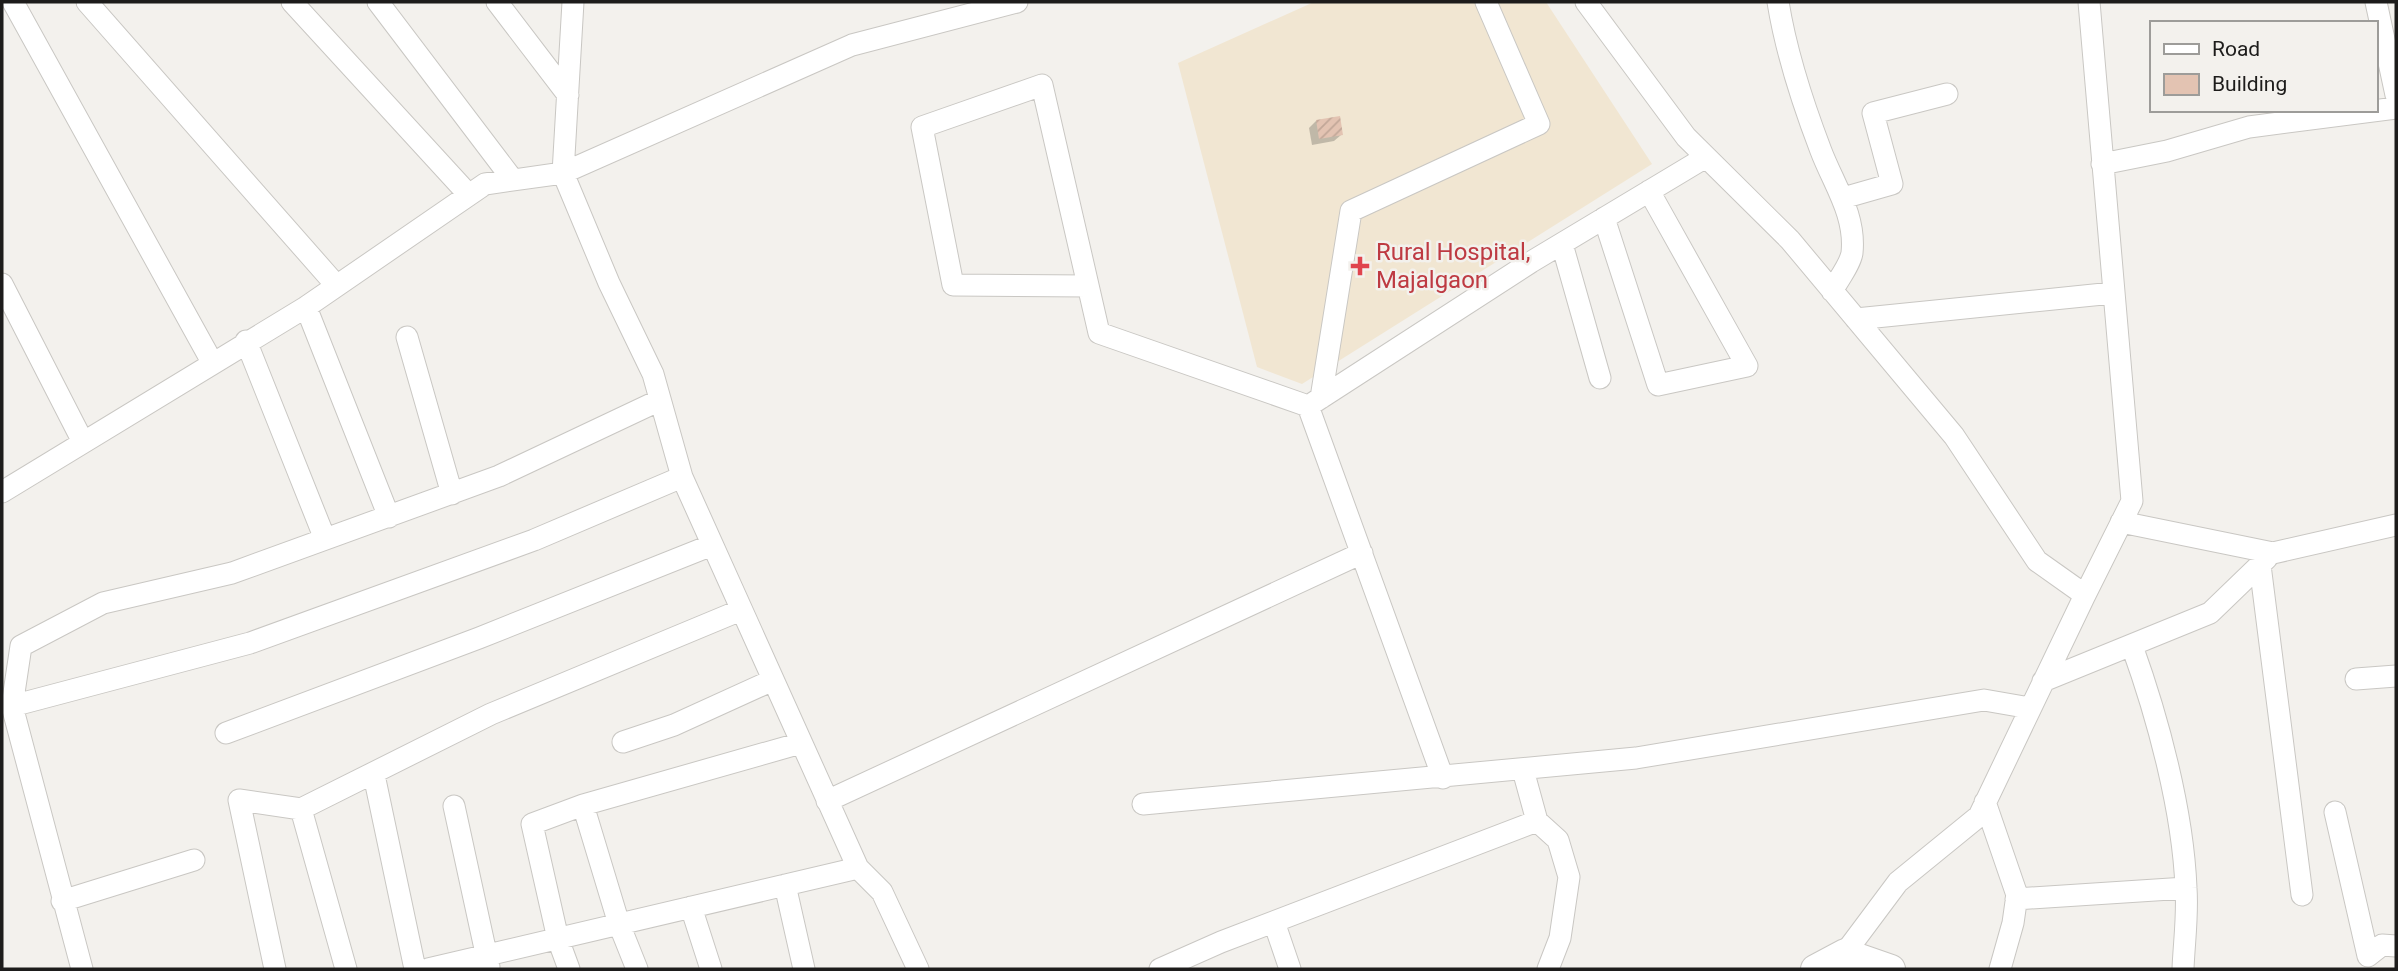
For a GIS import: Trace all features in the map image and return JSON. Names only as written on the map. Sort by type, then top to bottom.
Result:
[{"type":"main road","points":[[1826,964],[1891,969]]},
{"type":"street","points":[[13,2],[212,362]]},
{"type":"street","points":[[87,2],[336,285]]},
{"type":"street","points":[[292,2],[469,195]]},
{"type":"street","points":[[378,2],[513,180]]},
{"type":"street","points":[[497,2],[568,94]]},
{"type":"street","points":[[573,2],[564,173],[610,283],[653,374],[682,477],[712,545],[858,868],[882,892],[918,969]]},
{"type":"street","points":[[2,492],[246,341],[306,307],[485,184],[564,173],[852,45],[1017,2]]},
{"type":"street","points":[[1443,778],[1362,553],[1315,402],[1351,211],[1539,124],[1486,2]]},
{"type":"street","points":[[1586,2],[1686,137],[1790,240],[1954,436],[2037,561],[2085,595]]},
{"type":"street","points":[[1778,2],[1783,35],[1817,139],[1843,198],[1852,230],[1852,256],[1832,291]]},
{"type":"street","points":[[1826,964],[1898,882],[1979,816],[2132,501],[2089,2]]},
{"type":"street","points":[[2376,2],[2396,95]]},
{"type":"street","points":[[1088,286],[953,285],[922,127],[1042,85],[1099,333],[1315,402]]},
{"type":"street","points":[[1843,198],[1892,184],[1873,113],[1947,94]]},
{"type":"street","points":[[2377,110],[2396,108]]},
{"type":"street","points":[[2102,164],[2167,151],[2249,127],[2365,112]]},
{"type":"street","points":[[1315,402],[1562,244],[1706,157]]},
{"type":"street","points":[[1604,218],[1658,385],[1748,366],[1650,191]]},
{"type":"street","points":[[1562,244],[1600,379]]},
{"type":"street","points":[[2,285],[83,442]]},
{"type":"street","points":[[1856,319],[2113,293]]},
{"type":"street","points":[[306,307],[389,517]]},
{"type":"street","points":[[407,337],[452,494]]},
{"type":"street","points":[[246,341],[325,540]]},
{"type":"street","points":[[82,969],[12,706],[21,646],[103,603],[232,573],[499,476],[660,400]]},
{"type":"street","points":[[12,706],[250,643],[534,540],[682,477]]},
{"type":"street","points":[[2121,522],[2267,559]]},
{"type":"street","points":[[2043,681],[2210,613],[2267,559],[2396,525]]},
{"type":"street","points":[[226,733],[479,638],[712,545]]},
{"type":"street","points":[[827,801],[1362,553]]},
{"type":"street","points":[[2267,559],[2302,894]]},
{"type":"street","points":[[275,969],[239,800],[301,809],[491,714],[741,610]]},
{"type":"street","points":[[2132,646],[2146,685],[2172,787],[2186,888],[2183,969]]},
{"type":"street","points":[[2356,679],[2396,676]]},
{"type":"street","points":[[623,742],[674,725],[773,680]]},
{"type":"street","points":[[1143,804],[1636,758],[1984,700],[2030,708]]},
{"type":"street","points":[[569,969],[558,939],[532,824],[583,805],[801,743]]},
{"type":"street","points":[[1523,770],[1537,821],[1558,840],[1569,877],[1560,938],[1548,969]]},
{"type":"street","points":[[373,775],[415,969]]},
{"type":"street","points":[[1985,802],[2016,899],[2013,923],[2000,969]]},
{"type":"street","points":[[583,805],[637,969]]},
{"type":"street","points":[[454,806],[487,963]]},
{"type":"street","points":[[301,809],[346,969]]},
{"type":"street","points":[[2335,812],[2368,962]]},
{"type":"street","points":[[1160,969],[1537,821]]},
{"type":"street","points":[[62,901],[194,860]]},
{"type":"street","points":[[428,969],[487,963],[558,939],[858,868]]},
{"type":"street","points":[[785,885],[804,969]]},
{"type":"street","points":[[2016,899],[2186,888]]},
{"type":"street","points":[[691,907],[711,969]]},
{"type":"street","points":[[1274,922],[1290,969]]},
{"type":"street","points":[[2368,962],[2382,946],[2396,946]]},
{"type":"shaded area","name":"Rural Hospital, Majalgaon","points":[[1314,2],[1546,2],[1652,164],[1302,384],[1257,367],[1178,63]]},
{"type":"building","points":[[1340,116],[1343,135],[1319,139],[1316,120]]},
{"type":"place","name":"Rural Hospital, Majalgaon","points":[[1360,266]]}]
